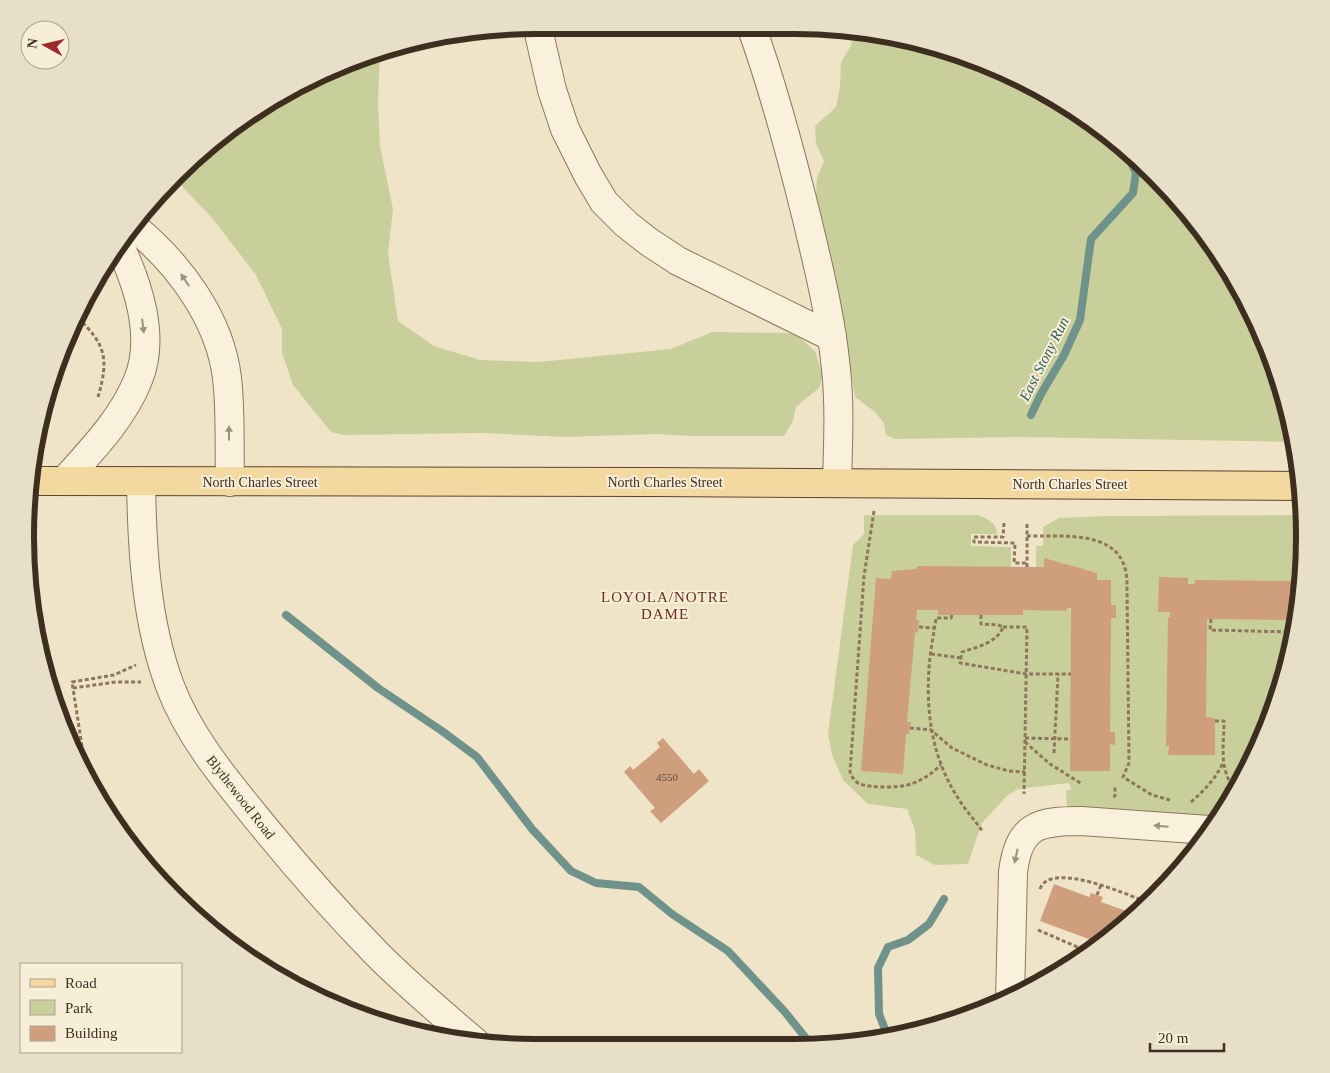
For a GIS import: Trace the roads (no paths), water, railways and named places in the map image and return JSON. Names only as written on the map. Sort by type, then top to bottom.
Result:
[{"type":"main road","name":"North Charles Street","points":[[37,481],[1293,486]]},
{"type":"street","points":[[539,34],[552,90],[565,129],[604,202],[626,224],[678,261],[832,337]]},
{"type":"street","points":[[754,34],[782,122],[822,284],[832,337],[838,412],[837,483]]},
{"type":"street","points":[[137,231],[163,253],[178,270],[204,311],[214,332],[222,354],[227,377],[230,482]]},
{"type":"street","points":[[64,482],[118,415],[135,386],[143,362],[145,343],[139,299],[132,274],[122,251]]},
{"type":"street","name":"Blythewood Road","points":[[141,482],[141,510],[146,565],[158,648],[171,688],[185,718],[210,757],[244,803],[311,883],[378,955],[466,1034]]},
{"type":"street","points":[[1010,990],[1014,863],[1021,840],[1031,829],[1052,823],[1074,821],[1202,829]]},
{"type":"waterway","name":"East Stony Run","points":[[1031,415],[1064,355],[1080,320],[1091,239],[1133,193],[1136,173],[1133,166]]},
{"type":"waterway","points":[[286,615],[378,688],[477,757],[532,829],[571,871],[596,883],[639,887],[672,914],[728,951],[785,1012],[806,1039]]},
{"type":"waterway","name":"East Stony Run","points":[[886,1031],[879,1014],[878,968],[888,947],[908,940],[929,924],[944,899]]},
{"type":"district","name":"LOYOLA/NOTRE DAME","points":[[665,606]]}]
